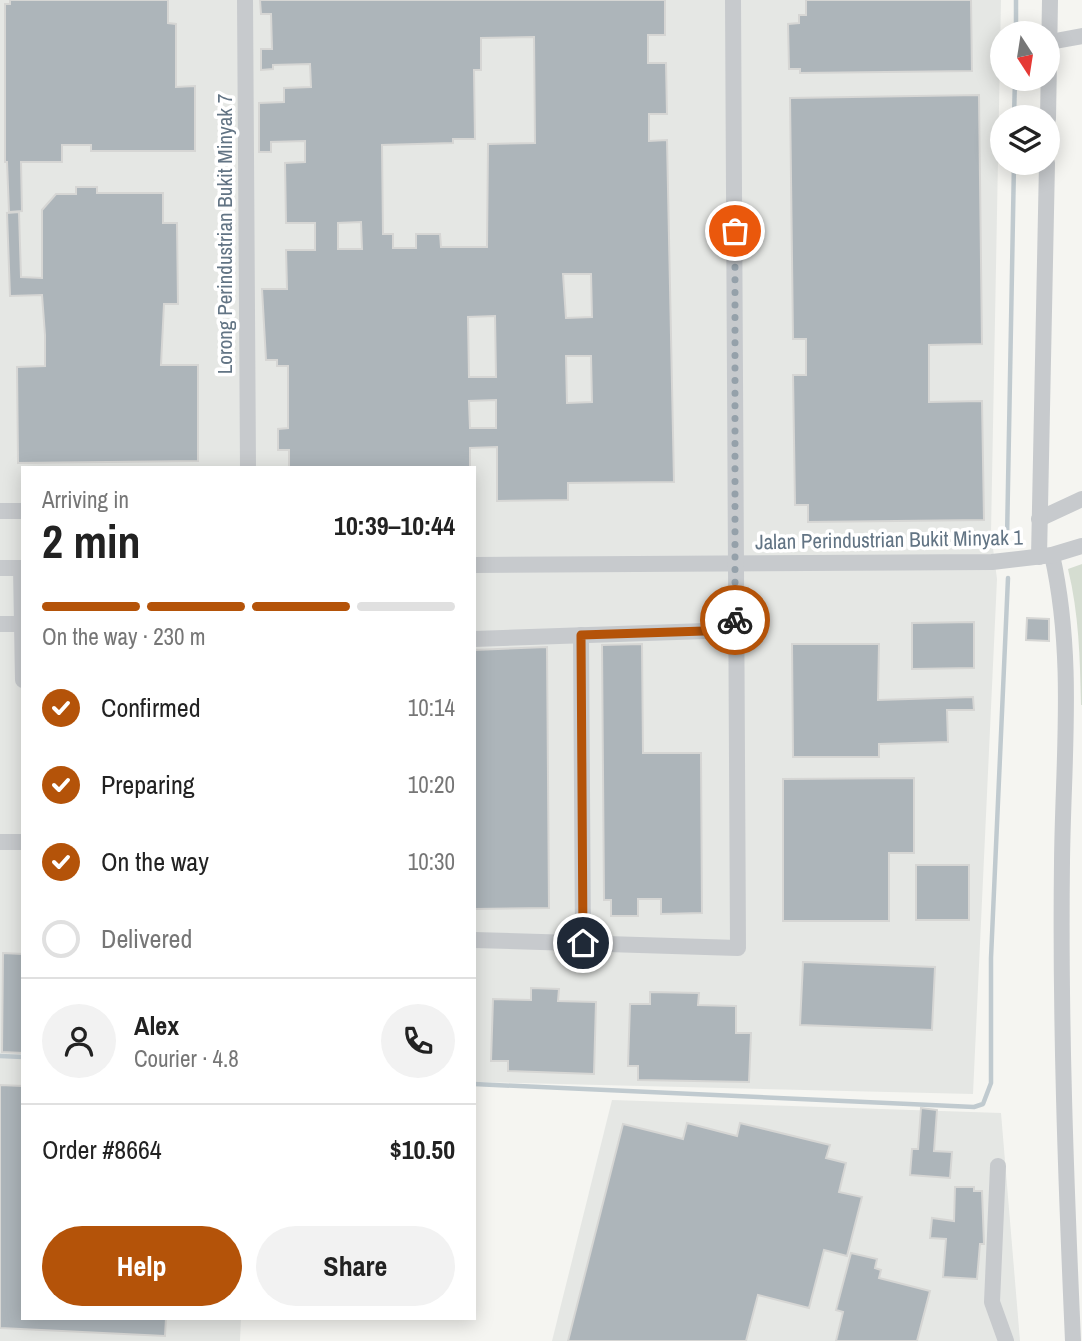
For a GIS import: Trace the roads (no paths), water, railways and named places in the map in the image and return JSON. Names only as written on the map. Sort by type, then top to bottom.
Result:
[{"type":"street","name":"Lorong Perindustrian Bukit Minyak 7","points":[[245,0],[248,466]]},
{"type":"street","points":[[476,940],[738,948],[733,0]]},
{"type":"street","points":[[1050,0],[1050,21]]},
{"type":"street","points":[[1060,41],[1082,36]]},
{"type":"street","points":[[1047,175],[1040,519],[1045,556],[1065,638],[1074,770],[1062,862],[1075,1163],[1073,1341]]},
{"type":"street","points":[[1040,519],[1082,499]]},
{"type":"street","points":[[0,511],[21,511]]},
{"type":"street","name":"Jalan Perindustrian Bukit Minyak 1","points":[[476,565],[992,562],[1045,556],[1082,546]]},
{"type":"street","points":[[0,568],[21,568]]},
{"type":"street","points":[[0,624],[21,624]]},
{"type":"street","points":[[476,639],[735,630]]},
{"type":"street","points":[[581,635],[583,943]]},
{"type":"street","points":[[0,842],[21,842]]},
{"type":"street","points":[[998,1166],[992,1302],[1006,1341]]},
{"type":"waterway","points":[[1016,0],[1016,21]]},
{"type":"waterway","points":[[1014,105],[1015,91]]},
{"type":"waterway","points":[[1007,539],[1014,175]]},
{"type":"waterway","points":[[476,1084],[974,1107],[983,1104],[991,1083],[991,958],[1008,578]]},
{"type":"waterway","points":[[0,1056],[21,1057]]}]
